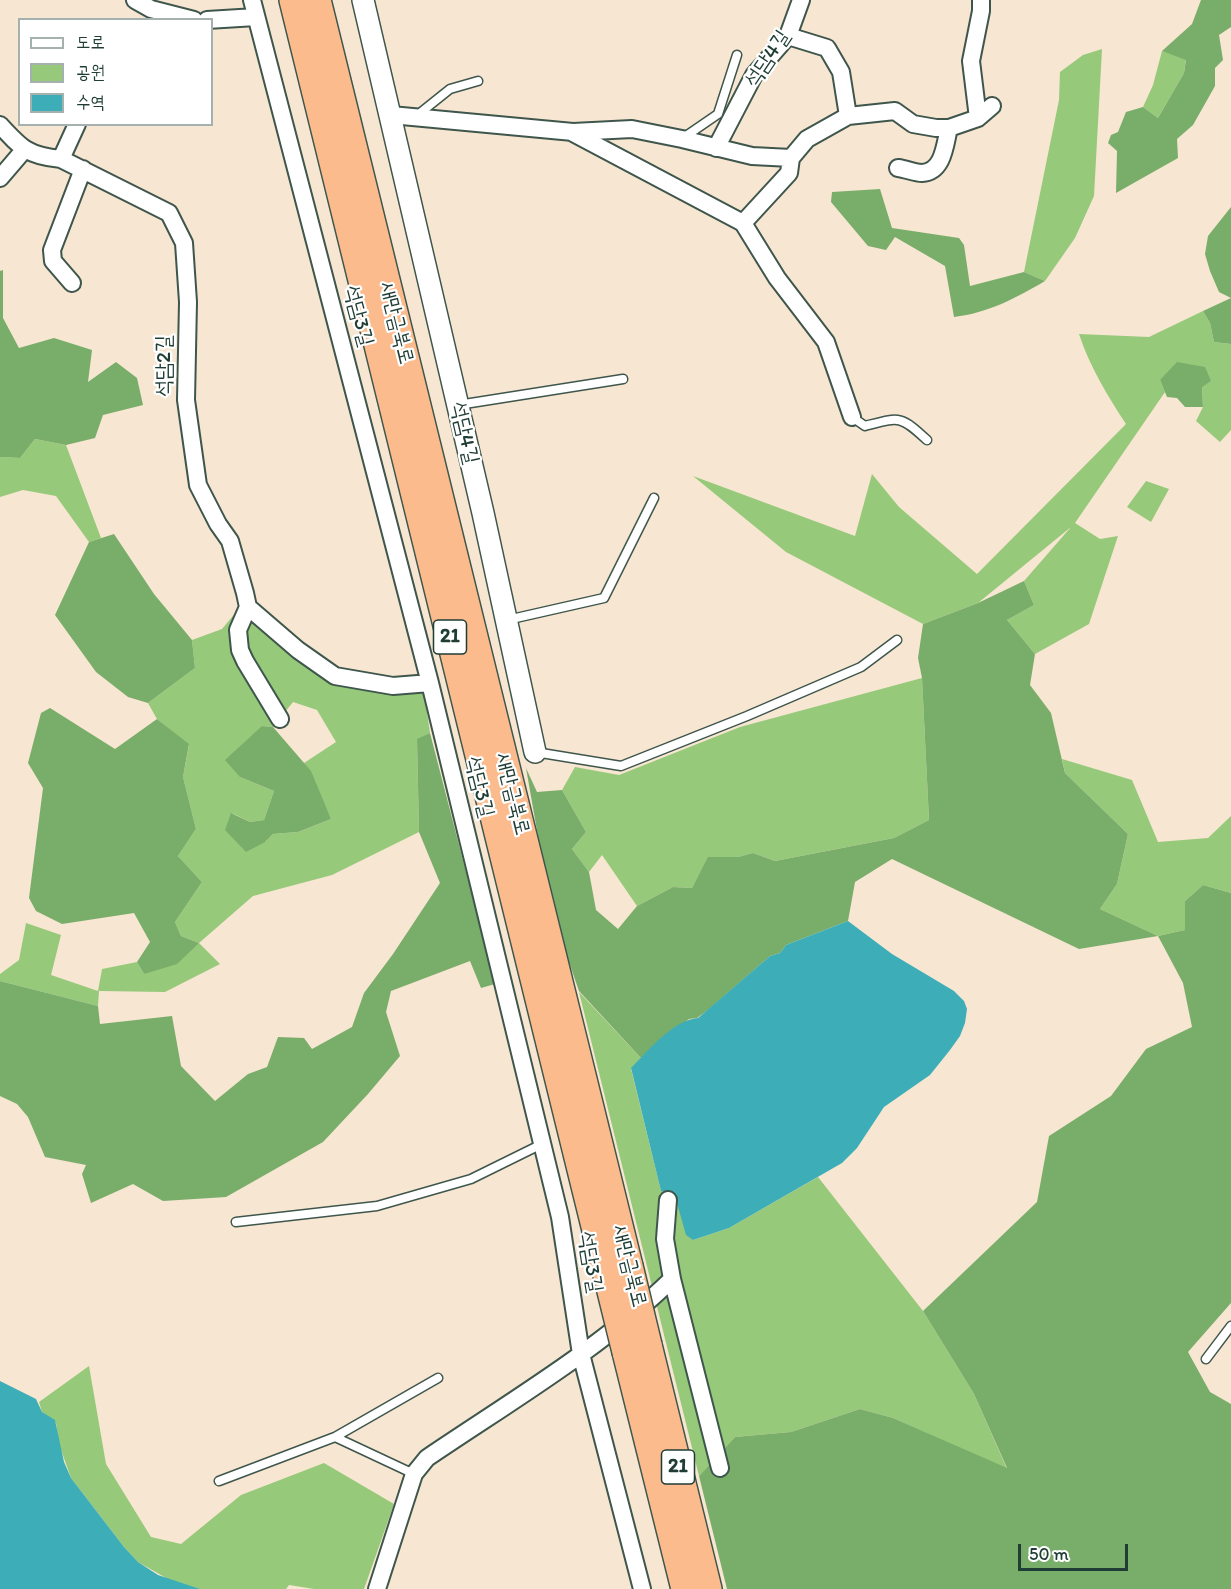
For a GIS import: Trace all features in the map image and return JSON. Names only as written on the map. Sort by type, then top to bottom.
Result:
[{"type":"highway","name":"새만금북로","points":[[293,0],[637,1348],[708,1589]]},
{"type":"highway","name":"새만금북로","points":[[317,0],[618,1271]]},
{"type":"highway","name":"새만금북로","points":[[637,1348],[685,1589]]},
{"type":"street","points":[[135,0],[147,14],[178,18]]},
{"type":"street","name":"석담3길","points":[[252,0],[430,683],[560,1217],[581,1354],[642,1589]]},
{"type":"street","name":"석담4길","points":[[363,0],[458,405],[535,752]]},
{"type":"street","name":"석담4길","points":[[716,148],[754,75],[788,36],[801,0]]},
{"type":"street","points":[[978,118],[971,60],[981,11],[981,0]]},
{"type":"street","points":[[213,20],[256,17]]},
{"type":"street","points":[[788,36],[827,48],[841,72],[848,116]]},
{"type":"street","points":[[743,223],[789,173],[791,158],[807,139],[848,116],[896,111],[913,123],[949,128],[978,118],[992,106]]},
{"type":"street","points":[[391,115],[573,132],[632,129],[682,138],[752,156],[791,158]]},
{"type":"street","points":[[0,125],[24,150],[0,178]]},
{"type":"street","points":[[61,159],[75,126]]},
{"type":"street","points":[[898,168],[923,173],[933,170],[941,160],[949,128]]},
{"type":"street","points":[[573,132],[743,223],[777,278],[826,342],[852,417]]},
{"type":"street","name":"석담2길","points":[[24,150],[45,157],[61,159],[169,213],[184,243],[188,303],[186,400],[198,485],[218,525],[230,541],[248,607]]},
{"type":"street","points":[[72,283],[53,261],[52,250],[83,169]]},
{"type":"street","points":[[280,719],[240,650],[238,630],[248,607],[298,650],[335,676],[393,686],[430,683]]},
{"type":"street","points":[[668,1200],[665,1239],[672,1279],[720,1468]]},
{"type":"street","points":[[377,1589],[414,1474],[427,1458],[581,1354],[672,1279]]},
{"type":"lane","points":[[682,138],[718,114],[737,55]]},
{"type":"lane","points":[[415,117],[450,89],[478,81]]},
{"type":"lane","points":[[458,405],[623,378]]},
{"type":"lane","points":[[852,417],[865,426],[896,418],[908,422],[927,440]]},
{"type":"lane","points":[[506,620],[604,597],[654,498]]},
{"type":"lane","points":[[535,752],[621,766],[747,716],[861,666],[897,640]]},
{"type":"lane","points":[[236,1222],[377,1206],[471,1179],[542,1144]]},
{"type":"lane","points":[[1206,1359],[1231,1326]]},
{"type":"lane","points":[[219,1481],[335,1437],[438,1378]]},
{"type":"lane","points":[[335,1437],[414,1474]]},
{"type":"green space","points":[[1201,0],[1231,0],[1231,27],[1219,35],[1223,60],[1215,68],[1215,86],[1193,125],[1177,139],[1178,158],[1116,193],[1117,151],[1108,143],[1111,135],[1118,132],[1126,112],[1143,107],[1158,118],[1184,73],[1186,60],[1162,51],[1192,24]]},
{"type":"green space","points":[[1102,49],[1094,196],[1075,238],[1045,281],[1024,272],[1059,100],[1060,72],[1083,55]]},
{"type":"green space","points":[[1162,51],[1186,59],[1184,73],[1158,118],[1143,107],[1153,85]]},
{"type":"green space","points":[[880,189],[892,228],[959,238],[964,245],[970,286],[1024,272],[1045,281],[1001,304],[954,317],[945,266],[895,237],[886,250],[868,246],[831,202],[832,192]]},
{"type":"green space","points":[[1231,207],[1231,298],[1219,292],[1205,254],[1208,236]]},
{"type":"green space","points":[[3,270],[3,318],[19,348],[54,338],[92,350],[88,382],[116,362],[137,378],[143,405],[103,415],[95,438],[66,445],[35,439],[20,458],[0,457],[0,271]]},
{"type":"green space","points":[[1231,298],[1231,344],[1214,342],[1210,323],[1203,311]]},
{"type":"green space","points":[[1203,311],[1210,323],[1214,342],[1231,344],[1231,430],[1220,442],[1196,421],[1203,407],[1202,386],[1211,381],[1160,380],[1165,392],[1075,523],[1100,539],[1118,536],[1089,624],[1035,654],[1007,620],[1034,605],[1024,581],[1071,527],[978,603],[923,624],[786,552],[693,476],[855,536],[872,474],[899,507],[977,574],[1126,424],[1099,380],[1079,334],[1149,337]]},
{"type":"green space","points":[[1177,362],[1205,367],[1211,381],[1202,387],[1203,407],[1185,407],[1177,398],[1167,397],[1160,380]]},
{"type":"green space","points":[[35,439],[66,445],[101,538],[89,542],[56,496],[23,490],[0,497],[0,457],[20,458]]},
{"type":"green space","points":[[1146,481],[1169,489],[1151,522],[1127,507]]},
{"type":"green space","points":[[114,534],[154,594],[192,640],[195,668],[148,703],[128,697],[96,672],[55,615],[89,542]]},
{"type":"green space","points":[[1024,581],[1034,605],[1007,620],[1035,654],[1030,685],[1051,713],[1065,773],[1128,834],[1117,884],[1100,909],[1158,936],[1079,949],[892,859],[855,882],[848,921],[786,945],[780,953],[770,956],[709,1009],[697,1018],[689,1019],[641,1058],[579,991],[551,910],[526,768],[537,792],[562,790],[586,832],[572,849],[589,872],[596,910],[618,929],[637,906],[673,887],[692,888],[708,857],[738,857],[753,853],[775,861],[894,838],[929,820],[922,678],[918,658],[923,624],[978,603]]},
{"type":"green space","points":[[242,605],[262,630],[289,655],[320,675],[359,689],[424,692],[430,733],[417,740],[419,832],[332,875],[253,896],[199,943],[181,936],[175,922],[202,882],[178,856],[196,829],[183,777],[189,745],[157,719],[148,703],[195,668],[192,640],[222,629]],"holes":[[[293,702],[317,710],[336,742],[304,763],[331,819],[298,832],[273,834],[265,842],[232,813],[250,822],[264,820],[274,791],[240,777],[262,726],[273,727]]]},
{"type":"green space","points":[[922,678],[929,820],[894,838],[775,861],[753,853],[738,857],[709,857],[692,888],[673,887],[637,906],[602,855],[589,872],[572,849],[586,832],[562,790],[575,767],[619,775],[740,727]]},
{"type":"green space","points":[[50,708],[115,749],[157,719],[189,744],[183,777],[196,829],[178,856],[202,882],[175,922],[181,936],[199,943],[177,964],[144,974],[137,962],[150,942],[134,913],[62,924],[36,911],[29,898],[43,788],[28,763],[41,713]]},
{"type":"green space","points":[[262,726],[273,727],[311,771],[331,819],[298,832],[273,834],[265,842],[246,852],[225,830],[231,813],[250,822],[264,820],[274,791],[240,777],[225,760]]},
{"type":"green space","points":[[430,733],[495,984],[481,988],[470,961],[391,991],[386,1012],[400,1056],[323,1142],[226,1197],[163,1201],[133,1184],[91,1203],[82,1174],[86,1165],[45,1157],[28,1117],[17,1104],[0,1096],[0,981],[98,1006],[100,1024],[172,1016],[181,1066],[215,1101],[248,1074],[267,1067],[278,1037],[304,1038],[312,1049],[352,1027],[364,993],[440,883],[419,832],[417,739]]},
{"type":"green space","points":[[1062,759],[1132,780],[1158,842],[1208,838],[1231,816],[1231,893],[1203,885],[1185,901],[1185,930],[1158,936],[1100,909],[1117,884],[1128,834],[1065,773]]},
{"type":"green space","points":[[1203,885],[1231,893],[1231,1303],[1188,1352],[1210,1392],[1231,1404],[1231,1589],[727,1589],[699,1476],[735,1437],[791,1432],[860,1409],[893,1418],[1007,1468],[974,1394],[923,1311],[1037,1202],[1049,1136],[1111,1096],[1146,1049],[1192,1027],[1183,983],[1158,936],[1185,930],[1185,901]]},
{"type":"green space","points":[[26,923],[61,935],[51,975],[98,991],[102,969],[137,962],[144,974],[199,943],[220,964],[165,992],[99,991],[98,1006],[0,981],[0,974],[19,960]]},
{"type":"green space","points":[[579,992],[641,1058],[631,1069],[661,1191],[675,1196],[693,1240],[729,1228],[818,1177],[923,1311],[974,1394],[1007,1469],[893,1418],[860,1409],[791,1432],[735,1437],[699,1476]]},
{"type":"green space","points":[[89,1366],[106,1464],[151,1537],[181,1544],[241,1495],[324,1463],[394,1504],[364,1589],[314,1589],[289,1585],[286,1589],[199,1589],[168,1579],[138,1562],[71,1478],[59,1444],[56,1423],[42,1412],[39,1402]]},
{"type":"water","points":[[848,921],[892,954],[954,991],[964,1001],[967,1009],[960,1036],[930,1075],[884,1107],[857,1148],[842,1163],[729,1228],[693,1240],[686,1235],[675,1196],[661,1191],[631,1068],[670,1030],[679,1024],[698,1018],[770,956],[780,953],[786,945]]},
{"type":"water","points":[[0,1381],[36,1399],[42,1412],[55,1420],[64,1462],[71,1478],[138,1562],[158,1575],[200,1589],[0,1589]]}]
